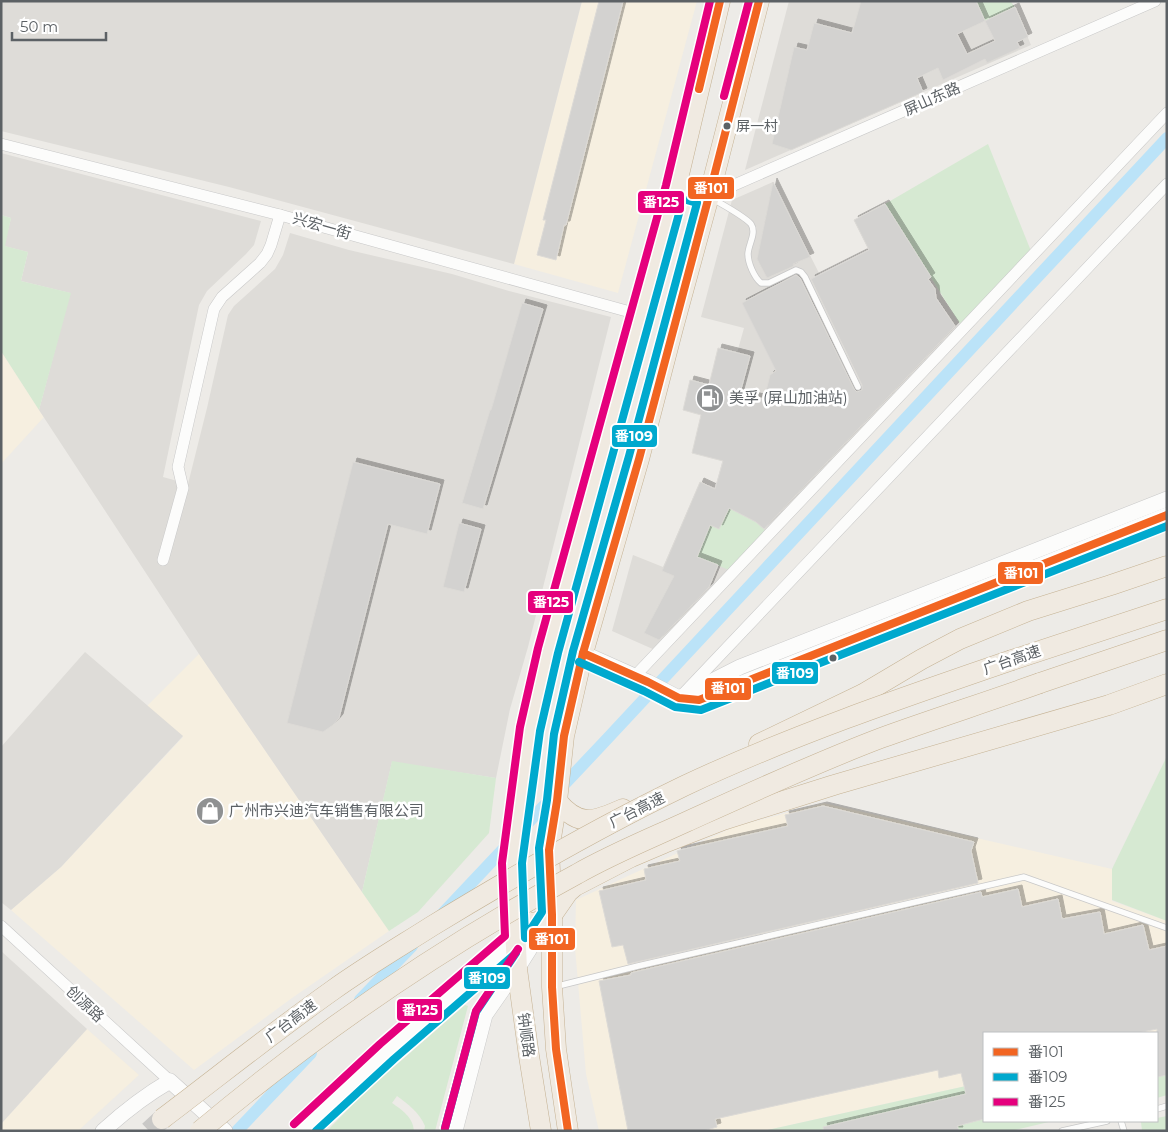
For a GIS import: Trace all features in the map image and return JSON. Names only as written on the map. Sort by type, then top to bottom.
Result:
[{"type":"highway","name":"钟顺路","points":[[541,1131],[517,969],[512,863],[530,729],[548,651],[676,187],[720,1]]},
{"type":"highway","name":"钟顺路","points":[[568,1131],[556,1049],[552,988],[552,914],[549,850],[564,736],[583,652],[639,458],[759,1]]},
{"type":"highway","points":[[556,801],[566,812],[584,820],[597,819],[609,815],[863,694],[922,659],[960,640],[1028,610],[1167,566]]},
{"type":"highway","name":"广台高速","points":[[162,1119],[334,989],[494,888],[590,834],[685,786],[830,724],[984,670],[1167,610]]},
{"type":"highway","name":"广台高速","points":[[205,1125],[335,1026],[399,981],[500,916],[578,873],[740,797],[881,738],[1167,640]]},
{"type":"highway","points":[[514,911],[528,922],[540,921],[552,914],[568,892],[575,886],[631,857],[723,820],[834,785],[1109,705],[1167,684]]},
{"type":"street","name":"屏山东路","points":[[709,196],[1150,2]]},
{"type":"street","points":[[642,679],[1167,113]]},
{"type":"street","name":"兴宏一街","points":[[1,144],[280,214],[641,315]]},
{"type":"street","points":[[679,698],[1167,184]]},
{"type":"street","points":[[676,187],[709,196]]},
{"type":"street","points":[[163,560],[183,488],[178,467],[214,309],[222,297],[260,263],[267,254],[280,214]]},
{"type":"street","points":[[679,698],[740,667],[1167,499]]},
{"type":"street","points":[[583,652],[679,698],[699,700],[1167,516]]},
{"type":"street","points":[[301,1131],[387,1052],[515,940],[552,914]]},
{"type":"street","points":[[455,1131],[485,1015],[552,914]]},
{"type":"street","name":"创源路","points":[[1,926],[170,1081]]},
{"type":"street","points":[[103,1131],[146,1095],[170,1081],[205,1125],[225,1131]]},
{"type":"lane","points":[[709,196],[751,224],[754,231],[748,253],[749,261],[761,283],[770,283],[796,270],[805,277],[858,387]]},
{"type":"lane","points":[[552,988],[657,961],[1024,877],[1167,928]]},
{"type":"lane","points":[[1062,1131],[1102,1122]]},
{"type":"shaded area","points":[[1,1],[582,1],[514,264],[229,187],[1,131]]},
{"type":"shaded area","points":[[582,1],[697,1],[618,293],[514,264]]},
{"type":"shaded area","points":[[789,1],[1010,1],[1015,7],[1031,45],[745,170]]},
{"type":"shaded area","points":[[1,153],[261,221],[254,245],[207,291],[199,305],[163,477],[188,484],[228,315],[234,306],[275,269],[283,255],[290,233],[349,250],[452,274],[509,291],[611,317],[528,647],[510,709],[496,778],[392,762],[362,892],[199,654],[39,410],[70,293],[21,281],[28,252],[4,246],[11,218],[1,215]]},
{"type":"shaded area","points":[[773,182],[820,275],[869,250],[854,220],[885,204],[960,324],[655,650],[612,631],[633,555],[663,567],[700,482],[715,489],[750,356],[737,353],[744,328],[701,317],[732,200]]},
{"type":"shaded area","points":[[1,351],[44,417],[1,464]]},
{"type":"shaded area","points":[[85,652],[183,736],[61,867],[11,910],[1,902],[1,747]]},
{"type":"shaded area","name":"广州市兴迪汽车销售有限公司","points":[[199,654],[389,931],[292,998],[194,1070],[11,910],[61,867],[183,737],[147,706]]},
{"type":"shaded area","points":[[824,803],[1112,869],[1112,901],[1167,921],[1167,1041],[1158,1043],[1158,1032],[983,1032],[983,1082],[763,1131],[599,1131],[586,1074],[575,948],[576,900],[734,827]]},
{"type":"shaded area","points":[[1,951],[87,1029],[1,1124]]},
{"type":"shaded area","points":[[87,1029],[139,1075],[78,1131],[1,1131],[1,1124]]},
{"type":"green space","points":[[958,1],[1010,1],[1015,7],[985,21]]},
{"type":"green space","points":[[988,144],[1031,251],[960,324],[885,204]]},
{"type":"green space","points":[[1,215],[11,218],[5,246],[28,252],[21,281],[71,293],[39,410],[1,351]]},
{"type":"green space","points":[[729,508],[756,522],[766,531],[729,570],[697,557],[710,525],[719,529]]},
{"type":"green space","points":[[1167,756],[1167,921],[1112,900],[1112,869]]},
{"type":"green space","points":[[392,761],[496,778],[489,833],[418,912],[389,931],[362,892]]},
{"type":"green space","points":[[465,1005],[468,1006],[435,1131],[424,1131],[425,1126],[417,1113],[397,1096],[392,1103],[409,1118],[414,1131],[327,1131],[363,1094]]},
{"type":"green space","points":[[1167,1041],[1167,1095],[1158,1098],[1158,1043]]},
{"type":"green space","points":[[983,1082],[983,1122],[1049,1122],[1011,1131],[763,1131]]},
{"type":"green space","points":[[1167,1116],[1167,1131],[1142,1131],[1141,1122],[1158,1122],[1158,1118]]},
{"type":"building","points":[[599,1],[623,1],[556,260],[537,255],[546,220],[543,220]]},
{"type":"building","points":[[861,1],[976,1],[985,21],[1015,7],[1028,37],[1017,42],[1020,48],[987,63],[985,59],[943,80],[938,68],[917,78],[923,92],[791,150],[772,144],[794,47],[807,50],[814,23],[852,33]],"holes":[[[985,21],[995,41],[967,54],[957,34]]]},
{"type":"building","points":[[773,182],[810,257],[767,278],[757,259]]},
{"type":"building","points":[[885,204],[931,277],[928,279],[935,289],[936,298],[955,326],[764,529],[756,522],[729,508],[719,529],[710,525],[697,557],[718,565],[709,587],[659,640],[644,633],[674,576],[662,571],[700,482],[715,489],[723,461],[692,453],[701,415],[683,410],[690,380],[709,385],[718,348],[750,356],[740,393],[764,399],[770,375],[776,371],[742,303],[796,275],[800,278],[854,389],[857,392],[862,390],[862,385],[811,279],[869,250],[854,220]]},
{"type":"building","points":[[522,303],[543,309],[483,509],[462,503]]},
{"type":"building","points":[[353,462],[440,484],[427,534],[388,524],[339,718],[323,732],[287,723]]},
{"type":"building","points":[[459,523],[481,529],[464,592],[443,587]]},
{"type":"building","points":[[823,806],[974,842],[971,851],[978,883],[628,964],[623,945],[612,947],[599,891],[646,880],[644,869],[680,861],[677,851],[788,826],[785,815]]},
{"type":"building","points":[[1018,889],[1022,907],[1058,899],[1062,919],[1100,912],[1104,934],[1143,925],[1149,950],[1167,946],[1167,1075],[1158,1077],[1157,1029],[1142,1032],[983,1032],[983,1119],[957,1126],[959,1131],[824,1131],[823,1127],[966,1094],[961,1073],[939,1078],[938,1070],[715,1119],[717,1127],[703,1131],[628,1131],[599,981],[981,892],[982,897]]},
{"type":"waterway","points":[[443,913],[1167,138]]},
{"type":"waterway","points":[[360,1000],[412,946]]},
{"type":"waterway","points":[[237,1131],[311,1053]]},
{"type":"tunnel","points":[[149,1131],[162,1119]]},
{"type":"transit line","name":"番125","points":[[294,1124],[380,1044],[505,936],[502,863],[520,727],[538,648],[666,185],[710,1]]},
{"type":"transit line","name":"番101","points":[[699,89],[720,1]]},
{"type":"transit line","name":"番125","points":[[724,96],[749,1]]},
{"type":"transit line","name":"番101","points":[[568,1131],[556,1049],[552,987],[552,915],[549,850],[557,801],[564,736],[583,653],[639,459],[759,1]]},
{"type":"transit line","name":"番109","points":[[683,199],[697,203],[629,456],[573,651],[554,734],[547,800],[539,848],[542,912],[525,938],[522,863],[540,731],[558,653],[683,199]]},
{"type":"transit line","name":"番101","points":[[583,653],[679,698],[699,700],[1167,515]]},
{"type":"transit line","name":"番109","points":[[579,662],[675,707],[701,710],[1167,526]]},
{"type":"transit line","name":"番125","points":[[445,1128],[476,1011],[518,949]]},
{"type":"transit line","name":"番109","points":[[316,1131],[394,1059],[516,953],[476,1012],[445,1128]]},
{"type":"place","name":"屏一村","points":[[727,126]]},
{"type":"place","name":"美孚 (屏山加油站)","points":[[710,398]]},
{"type":"place","name":"广州市兴迪汽车销售有限公司","points":[[210,811]]}]
